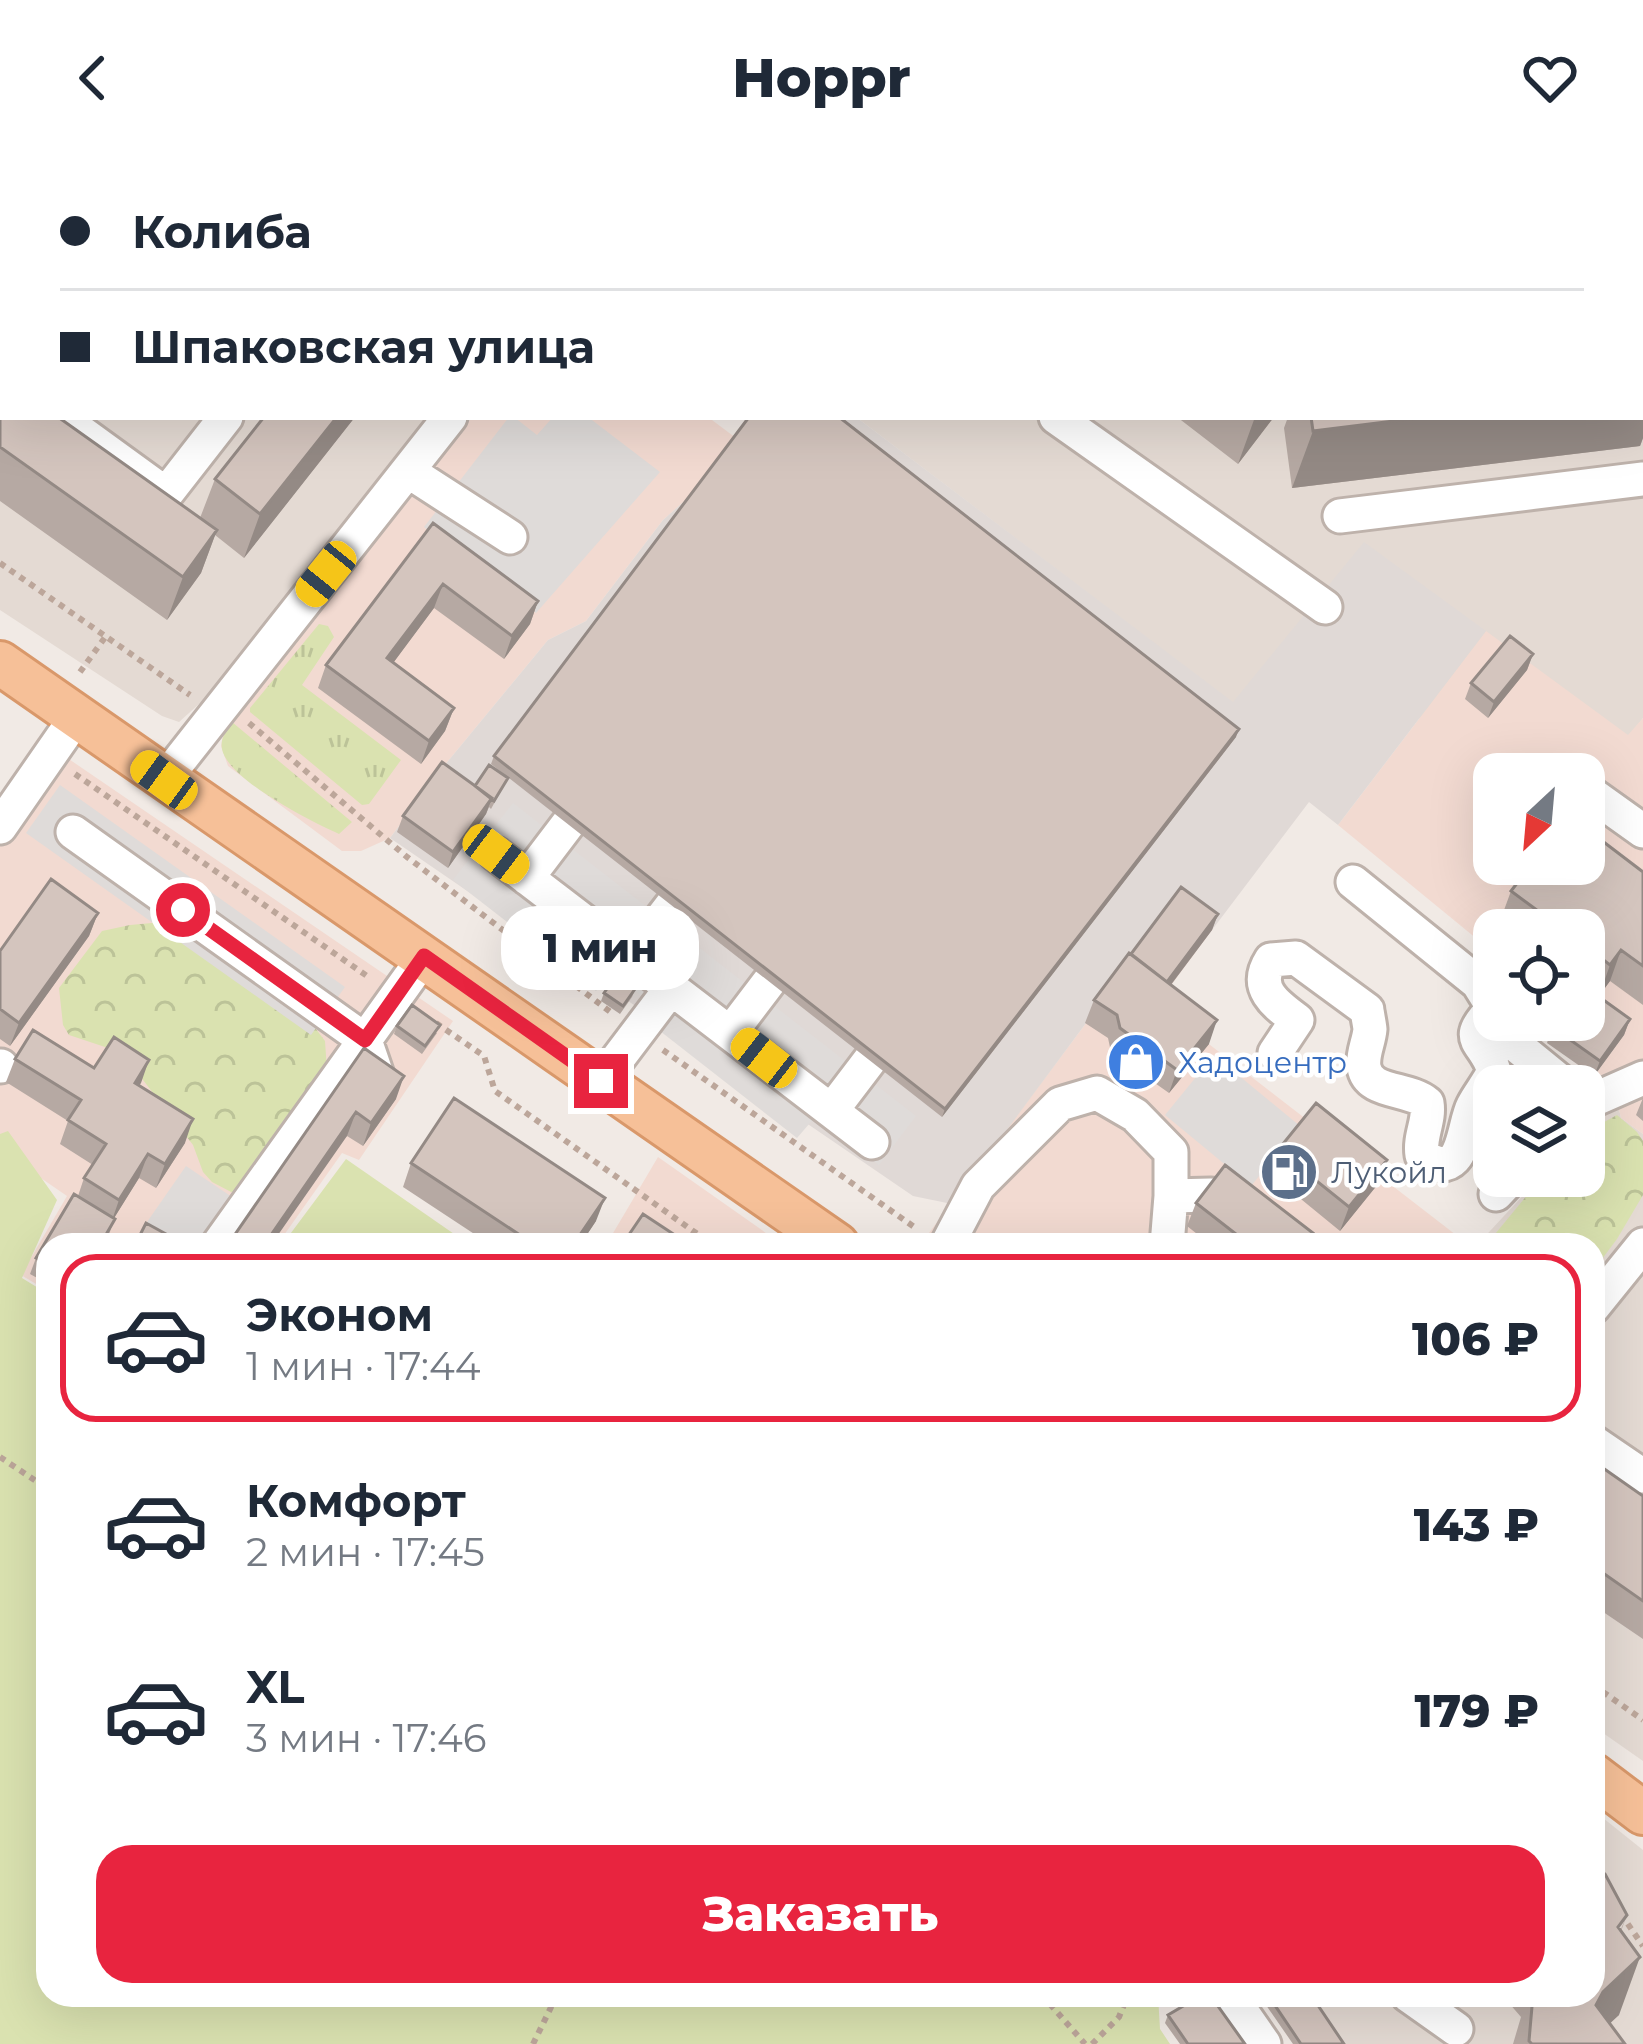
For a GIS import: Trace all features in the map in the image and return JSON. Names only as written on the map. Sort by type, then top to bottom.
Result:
[{"type":"main road","points":[[0,663],[820,1233]]},
{"type":"main road","points":[[1605,1774],[1643,1786]]},
{"type":"main road","points":[[1605,1780],[1643,1813]]},
{"type":"street","points":[[64,420],[166,494],[224,420]]},
{"type":"street","points":[[164,780],[448,420]]},
{"type":"street","points":[[1060,420],[1325,607]]},
{"type":"street","points":[[408,471],[510,538]]},
{"type":"street","points":[[1340,516],[1643,479]]},
{"type":"street","points":[[0,827],[77,716]]},
{"type":"street","points":[[1605,804],[1643,832]]},
{"type":"street","points":[[527,878],[568,824]]},
{"type":"street","points":[[73,832],[365,1040],[377,1075]]},
{"type":"street","points":[[496,854],[872,1142]]},
{"type":"street","points":[[1354,882],[1473,979]]},
{"type":"street","points":[[632,957],[672,905]]},
{"type":"street","points":[[227,1233],[424,956]]},
{"type":"street","points":[[1275,1053],[1297,1020],[1264,989],[1264,972],[1271,960],[1296,958],[1366,1010],[1370,1028],[1363,1062],[1366,1075],[1374,1084],[1406,1091],[1427,1102],[1423,1155],[1432,1162],[1446,1162],[1458,1156],[1465,1143],[1468,1117],[1494,1071],[1475,1041]]},
{"type":"street","points":[[730,1032],[770,982]]},
{"type":"street","points":[[601,1081],[672,987]]},
{"type":"street","points":[[1514,1041],[1540,1065]]},
{"type":"street","points":[[832,1110],[870,1060]]},
{"type":"street","points":[[1605,1090],[1643,1078]]},
{"type":"street","points":[[938,1233],[1060,1104],[1097,1093],[1135,1115],[1171,1152],[1169,1233]]},
{"type":"street","points":[[1171,1196],[1211,1195]]},
{"type":"street","points":[[1605,1292],[1643,1245]]},
{"type":"street","points":[[1605,1450],[1643,1476]]},
{"type":"street","points":[[1238,2007],[1264,2044]]},
{"type":"street","points":[[1425,2007],[1456,2029]]},
{"type":"path","points":[[0,562],[216,713],[239,716],[406,856],[637,1033],[927,1233]]},
{"type":"path","points":[[0,1457],[36,1481]]},
{"type":"path","points":[[1605,1693],[1643,1720]]},
{"type":"path","points":[[1618,1910],[1643,1946]]},
{"type":"path","points":[[532,2044],[550,2007]]},
{"type":"path","points":[[1053,2007],[1088,2044],[1119,2017],[1123,2007]]},
{"type":"shaded area","points":[[0,420],[428,420],[239,668],[179,722],[162,716],[0,610]]},
{"type":"shaded area","points":[[470,420],[712,420],[736,438],[698,489],[663,520],[586,621],[548,640],[390,838],[361,851],[342,851],[228,766],[221,746],[223,736]]},
{"type":"shaded area","points":[[507,420],[518,420],[537,435],[550,420],[592,420],[660,472],[536,613],[424,527]]},
{"type":"shaded area","points":[[750,420],[860,420],[1233,702],[1364,542],[1486,631],[1338,825],[1309,802],[1212,930],[1175,903],[952,1204],[913,1196],[390,838],[548,640],[586,621],[663,520],[698,489]]},
{"type":"shaded area","points":[[860,420],[1643,420],[1643,718],[1629,736],[1233,703]]},
{"type":"shaded area","points":[[1486,631],[1628,735],[1643,718],[1643,1134],[1621,1118],[1616,1096],[1605,1086],[1602,1065],[1624,1035],[1605,1021],[1605,909],[1473,909],[1473,936],[1338,825]]},
{"type":"shaded area","points":[[38,738],[453,1021],[359,1160],[342,1153],[285,1233],[45,1233],[67,1196],[0,1150],[0,797]]},
{"type":"shaded area","points":[[60,785],[345,987],[311,1035],[26,833]]},
{"type":"shaded area","points":[[513,803],[916,1116],[879,1165],[816,1116],[797,1138],[660,1031],[669,1017],[611,972],[596,991],[453,880]]},
{"type":"shaded area","points":[[1176,903],[1212,930],[1157,1004],[1453,1233],[929,1233]]},
{"type":"shaded area","points":[[1214,1055],[1300,1126],[1251,1186],[1165,1115]]},
{"type":"shaded area","points":[[1616,1096],[1621,1118],[1643,1134],[1643,1761],[1605,1734],[1605,1233],[1488,1233],[1522,1197],[1605,1197],[1605,1108]]},
{"type":"shaded area","points":[[658,1157],[766,1233],[613,1233]]},
{"type":"shaded area","points":[[186,1166],[235,1199],[211,1233],[163,1233],[147,1222]]},
{"type":"shaded area","points":[[36,1249],[36,1284],[21,1275]]},
{"type":"shaded area","points":[[1605,1820],[1643,1850],[1643,2044],[1345,2044],[1319,2007],[1605,2007]]},
{"type":"green space","points":[[319,624],[328,626],[334,637],[302,685],[401,760],[369,804],[362,805],[250,712]]},
{"type":"green space","points":[[232,722],[352,822],[339,834],[254,786],[227,761],[222,749]]},
{"type":"green space","points":[[174,921],[285,988],[325,1041],[328,1085],[235,1194],[203,1172],[193,1145],[130,1063],[114,1050],[69,1035],[63,1025],[59,988],[102,931]]},
{"type":"green space","points":[[1617,1115],[1637,1132],[1643,1141],[1643,1195],[1605,1255],[1605,1233],[1496,1233],[1526,1197],[1605,1197],[1605,1122]]},
{"type":"green space","points":[[8,1131],[57,1200],[42,1233],[36,1233],[36,1247],[22,1278],[36,1287],[36,2007],[1159,2007],[1160,2029],[1170,2044],[0,2044],[0,1134]]},
{"type":"green space","points":[[346,1159],[453,1233],[291,1233]]},
{"type":"building","points":[[0,420],[62,420],[217,530],[183,577],[0,447]]},
{"type":"building","points":[[262,420],[335,420],[260,514],[215,479]]},
{"type":"building","points":[[747,420],[843,420],[1239,729],[945,1109],[494,756]]},
{"type":"building","points":[[1311,420],[1402,420],[1313,431]]},
{"type":"building","points":[[433,523],[538,601],[512,636],[443,584],[387,658],[454,708],[429,741],[326,665]]},
{"type":"building","points":[[1510,636],[1533,654],[1494,702],[1471,683]]},
{"type":"building","points":[[442,762],[492,798],[453,852],[403,816]]},
{"type":"building","points":[[489,765],[508,778],[494,801],[475,786]]},
{"type":"building","points":[[1605,843],[1643,872],[1643,966],[1621,950],[1610,965],[1605,961],[1605,909],[1535,909],[1511,891],[1516,885],[1605,885]]},
{"type":"building","points":[[51,879],[98,913],[19,1023],[0,1009],[0,951]]},
{"type":"building","points":[[1181,887],[1218,914],[1167,982],[1131,954]]},
{"type":"building","points":[[1129,953],[1217,1020],[1177,1070],[1120,1028],[1117,1015],[1094,1000]]},
{"type":"building","points":[[616,976],[635,989],[623,1006],[604,993]]},
{"type":"building","points":[[1605,1001],[1630,1019],[1600,1061],[1572,1041],[1605,1041]]},
{"type":"building","points":[[412,1005],[440,1025],[425,1046],[397,1026]]},
{"type":"building","points":[[33,1030],[94,1068],[114,1037],[149,1060],[135,1083],[193,1119],[165,1164],[148,1154],[119,1200],[84,1178],[106,1144],[68,1120],[81,1100],[15,1059]]},
{"type":"building","points":[[364,1048],[404,1076],[371,1123],[356,1112],[272,1233],[236,1233]]},
{"type":"building","points":[[454,1098],[605,1198],[581,1233],[517,1233],[411,1163]]},
{"type":"building","points":[[1316,1103],[1387,1160],[1349,1207],[1278,1150]]},
{"type":"building","points":[[1225,1165],[1313,1233],[1235,1233],[1196,1203]]},
{"type":"building","points":[[74,1194],[115,1219],[107,1233],[51,1233]]},
{"type":"building","points":[[643,1214],[672,1233],[630,1233]]},
{"type":"building","points":[[146,1223],[164,1233],[141,1233]]},
{"type":"building","points":[[1605,1469],[1643,1496],[1643,1601],[1605,1574]]},
{"type":"building","points":[[1605,1874],[1627,1915],[1618,1927],[1640,1957],[1605,1990]]},
{"type":"building","points":[[1182,2007],[1219,2007],[1245,2044],[1188,2044],[1168,2015]]},
{"type":"building","points":[[1276,2007],[1319,2007],[1344,2044],[1301,2044]]},
{"type":"building","points":[[1532,2007],[1597,2007],[1625,2044],[1532,2044]]},
{"type":"place","name":"Хадоцентр","points":[[1136,1062]]},
{"type":"place","name":"Лукойл","points":[[1289,1172]]},
{"type":"route","points":[[183,910],[365,1040],[424,956],[601,1081]]}]
